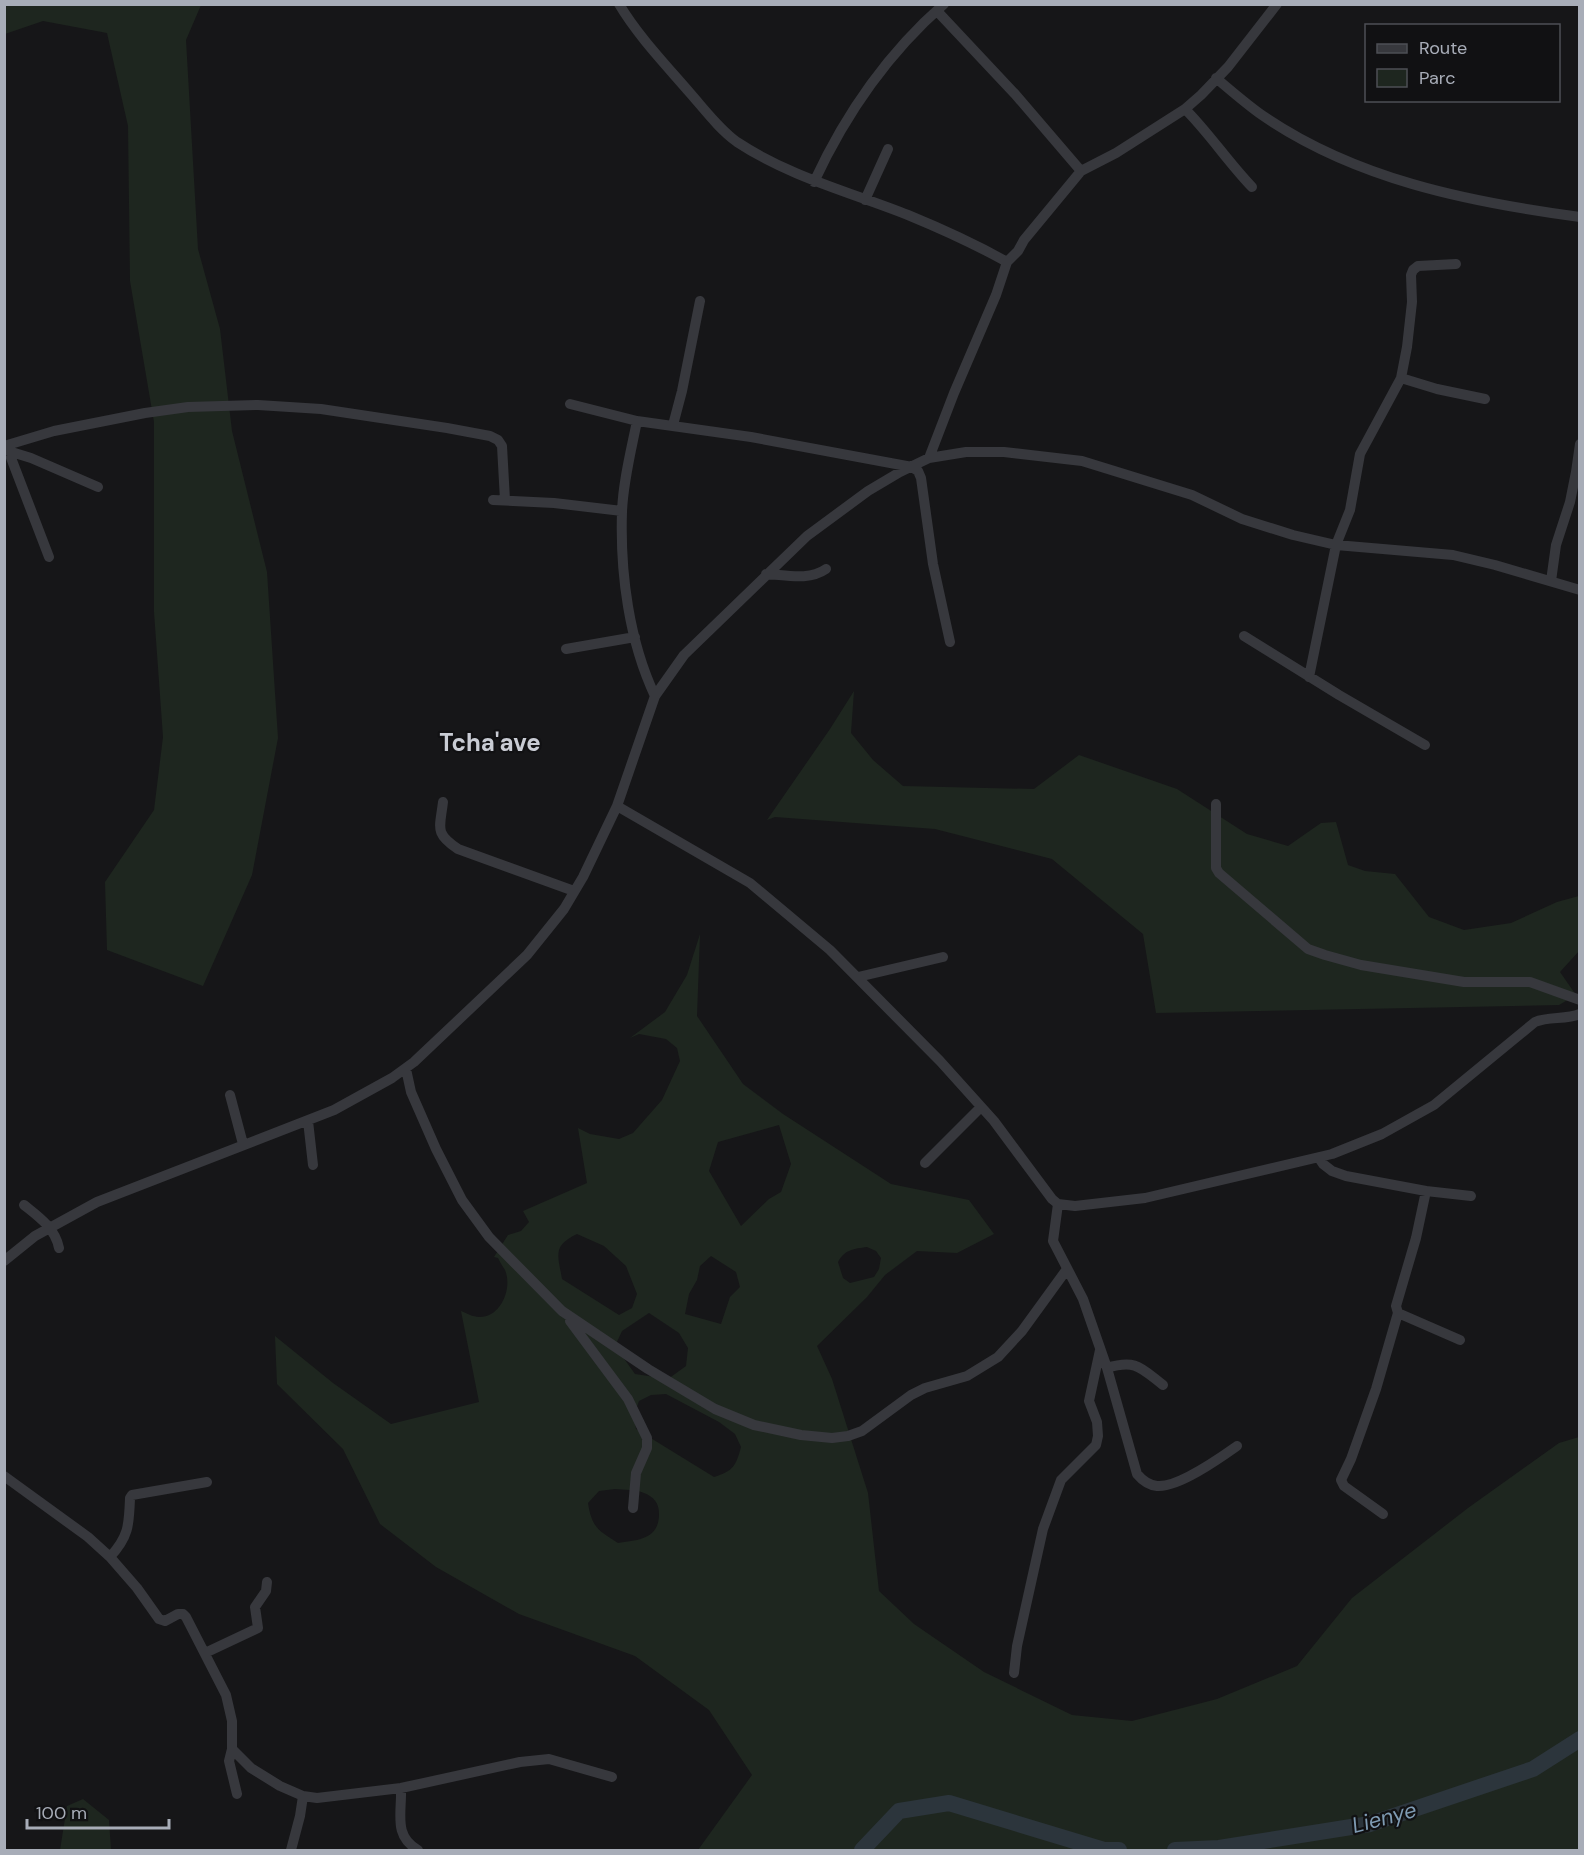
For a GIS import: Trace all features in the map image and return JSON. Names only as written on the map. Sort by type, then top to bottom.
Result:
[{"type":"street","points":[[619,4],[627,18],[719,126],[735,140],[814,182],[907,215],[1007,262]]},
{"type":"street","points":[[929,458],[996,295],[1007,262],[1081,171],[1116,153],[1185,109],[1228,67],[1277,4]]},
{"type":"street","points":[[814,182],[827,154],[866,90],[910,36],[940,8],[1081,171]]},
{"type":"street","points":[[1216,78],[1260,113],[1296,135],[1329,153],[1376,172],[1450,195],[1580,217]]},
{"type":"street","points":[[1185,109],[1201,125],[1228,162],[1252,187]]},
{"type":"street","points":[[865,200],[888,149]]},
{"type":"street","points":[[1309,676],[1336,545],[1350,510],[1360,454],[1401,378],[1407,347],[1413,270],[1418,266],[1456,264]]},
{"type":"street","points":[[673,425],[700,301]]},
{"type":"street","points":[[1401,378],[1437,389],[1485,399]]},
{"type":"street","points":[[570,404],[637,421],[751,437],[912,467],[918,471],[921,478],[933,564],[950,642]]},
{"type":"street","points":[[6,449],[54,431],[188,407],[258,405],[321,409],[490,436],[498,440],[502,446],[505,500]]},
{"type":"street","points":[[637,421],[622,510],[627,601],[646,677],[655,696]]},
{"type":"street","points":[[1551,581],[1556,545],[1570,502],[1580,444]]},
{"type":"street","points":[[6,449],[98,488]]},
{"type":"street","points":[[6,449],[49,557]]},
{"type":"street","points":[[4,1261],[35,1236],[97,1202],[243,1144],[308,1121],[367,1093],[405,1069],[425,1053],[527,955],[549,930],[574,891],[617,806],[655,696],[684,655],[807,536],[841,510],[892,477],[929,458],[966,452],[1004,452],[1082,461],[1192,495],[1242,519],[1293,535],[1336,545],[1453,555],[1580,590]]},
{"type":"street","points":[[493,500],[622,510]]},
{"type":"street","points":[[766,574],[808,577],[818,575],[826,569]]},
{"type":"street","points":[[1244,636],[1425,745]]},
{"type":"street","points":[[566,649],[635,637]]},
{"type":"street","points":[[443,802],[440,831],[444,840],[458,849],[574,891]]},
{"type":"street","points":[[1216,804],[1216,868],[1308,949],[1361,965],[1426,977],[1464,982],[1530,982],[1580,1000]]},
{"type":"street","points":[[617,806],[750,883],[830,950],[940,1061],[981,1107],[1058,1204],[1075,1206],[1145,1198],[1319,1158],[1383,1134],[1434,1105],[1534,1022],[1580,1014]]},
{"type":"street","points":[[858,977],[943,957]]},
{"type":"street","points":[[405,1069],[411,1092],[462,1200],[489,1237],[562,1311],[627,1399],[647,1438],[647,1448],[636,1473],[633,1508]]},
{"type":"street","points":[[230,1095],[243,1144]]},
{"type":"street","points":[[926,1163],[981,1107]]},
{"type":"street","points":[[308,1121],[314,1165]]},
{"type":"street","points":[[1319,1158],[1332,1171],[1346,1176],[1426,1191],[1471,1196]]},
{"type":"street","points":[[1383,1514],[1344,1486],[1341,1480],[1372,1400],[1398,1313],[1396,1306],[1416,1238],[1426,1191]]},
{"type":"street","points":[[1058,1204],[1053,1241],[1083,1299],[1107,1368],[1137,1474],[1143,1480],[1158,1486],[1166,1485],[1203,1469],[1237,1446]]},
{"type":"street","points":[[24,1205],[50,1227],[59,1248]]},
{"type":"street","points":[[562,1311],[648,1369],[715,1409],[754,1425],[801,1435],[832,1438],[862,1431],[911,1395],[926,1388],[967,1376],[998,1357],[1022,1331],[1067,1269]]},
{"type":"street","points":[[1398,1313],[1460,1340]]},
{"type":"street","points":[[1014,1673],[1017,1646],[1043,1529],[1061,1480],[1096,1445],[1097,1422],[1089,1401],[1100,1349]]},
{"type":"street","points":[[1107,1368],[1130,1363],[1163,1385]]},
{"type":"street","points":[[4,1476],[88,1537],[110,1557],[137,1588],[159,1619],[165,1621],[178,1614],[186,1617],[231,1708],[230,1761],[237,1794]]},
{"type":"street","points":[[110,1557],[127,1535],[132,1495],[207,1482]]},
{"type":"street","points":[[205,1653],[258,1629],[255,1607],[266,1591],[267,1582]]},
{"type":"street","points":[[232,1749],[251,1768],[280,1786],[303,1796],[317,1798],[401,1788],[520,1762],[549,1759],[612,1778]]},
{"type":"street","points":[[401,1788],[400,1825],[402,1834],[408,1845],[418,1851]]},
{"type":"street","points":[[291,1851],[303,1796]]},
{"type":"green space","points":[[4,5],[201,5],[186,40],[198,249],[220,329],[232,431],[267,572],[278,738],[252,875],[203,986],[107,950],[105,882],[154,810],[163,737],[154,612],[154,422],[130,281],[128,126],[107,33],[43,21],[5,34]]},
{"type":"green space","points":[[854,691],[851,733],[873,760],[903,786],[1034,789],[1079,755],[1177,789],[1247,834],[1288,846],[1321,823],[1336,822],[1348,865],[1365,871],[1395,874],[1429,917],[1464,930],[1511,923],[1557,902],[1579,896],[1579,951],[1560,972],[1576,995],[1559,1005],[1156,1013],[1143,934],[1052,859],[935,829],[775,817],[767,820]]},
{"type":"green space","points":[[700,934],[697,1016],[743,1084],[783,1114],[891,1184],[969,1200],[994,1234],[957,1253],[917,1251],[885,1275],[867,1297],[817,1346],[832,1379],[868,1493],[879,1591],[914,1624],[984,1672],[1072,1715],[1132,1721],[1217,1699],[1297,1666],[1352,1598],[1468,1508],[1559,1443],[1579,1437],[1579,1850],[698,1850],[752,1775],[709,1710],[635,1656],[519,1614],[436,1567],[380,1524],[343,1449],[277,1384],[275,1336],[333,1383],[391,1424],[479,1402],[461,1311],[477,1317],[486,1316],[499,1308],[506,1293],[507,1278],[498,1258],[494,1257],[508,1235],[521,1231],[529,1222],[523,1211],[587,1183],[578,1128],[590,1134],[619,1139],[633,1133],[662,1100],[680,1061],[677,1048],[666,1039],[639,1034],[630,1038],[665,1012],[687,975]],"holes":[[[779,1125],[791,1164],[781,1192],[769,1199],[741,1226],[709,1171],[718,1142]],[[577,1234],[604,1246],[626,1266],[637,1294],[632,1308],[619,1315],[562,1279],[558,1257],[560,1247]],[[867,1247],[876,1251],[881,1258],[879,1269],[874,1277],[850,1283],[843,1278],[838,1262],[847,1252]],[[711,1256],[736,1272],[740,1287],[730,1297],[721,1324],[685,1314],[689,1294],[697,1280],[700,1266]],[[649,1313],[679,1333],[688,1348],[686,1366],[668,1379],[635,1374],[615,1346],[622,1331]],[[666,1394],[719,1422],[735,1434],[741,1447],[735,1463],[730,1470],[714,1477],[636,1429],[634,1415],[639,1401],[651,1395]],[[615,1489],[641,1492],[651,1496],[657,1504],[659,1510],[656,1529],[646,1537],[618,1543],[597,1528],[588,1503],[599,1491]]]},
{"type":"green space","points":[[83,1799],[109,1820],[111,1850],[60,1850],[67,1806]]},
{"type":"waterway","name":"Lienye","points":[[1175,1850],[1219,1848],[1370,1824],[1533,1769],[1580,1739]]},
{"type":"waterway","name":"Lienye","points":[[862,1850],[899,1811],[949,1803],[1104,1850],[1119,1850]]},
{"type":"district","name":"Tcha'ave","points":[[490,743]]}]
